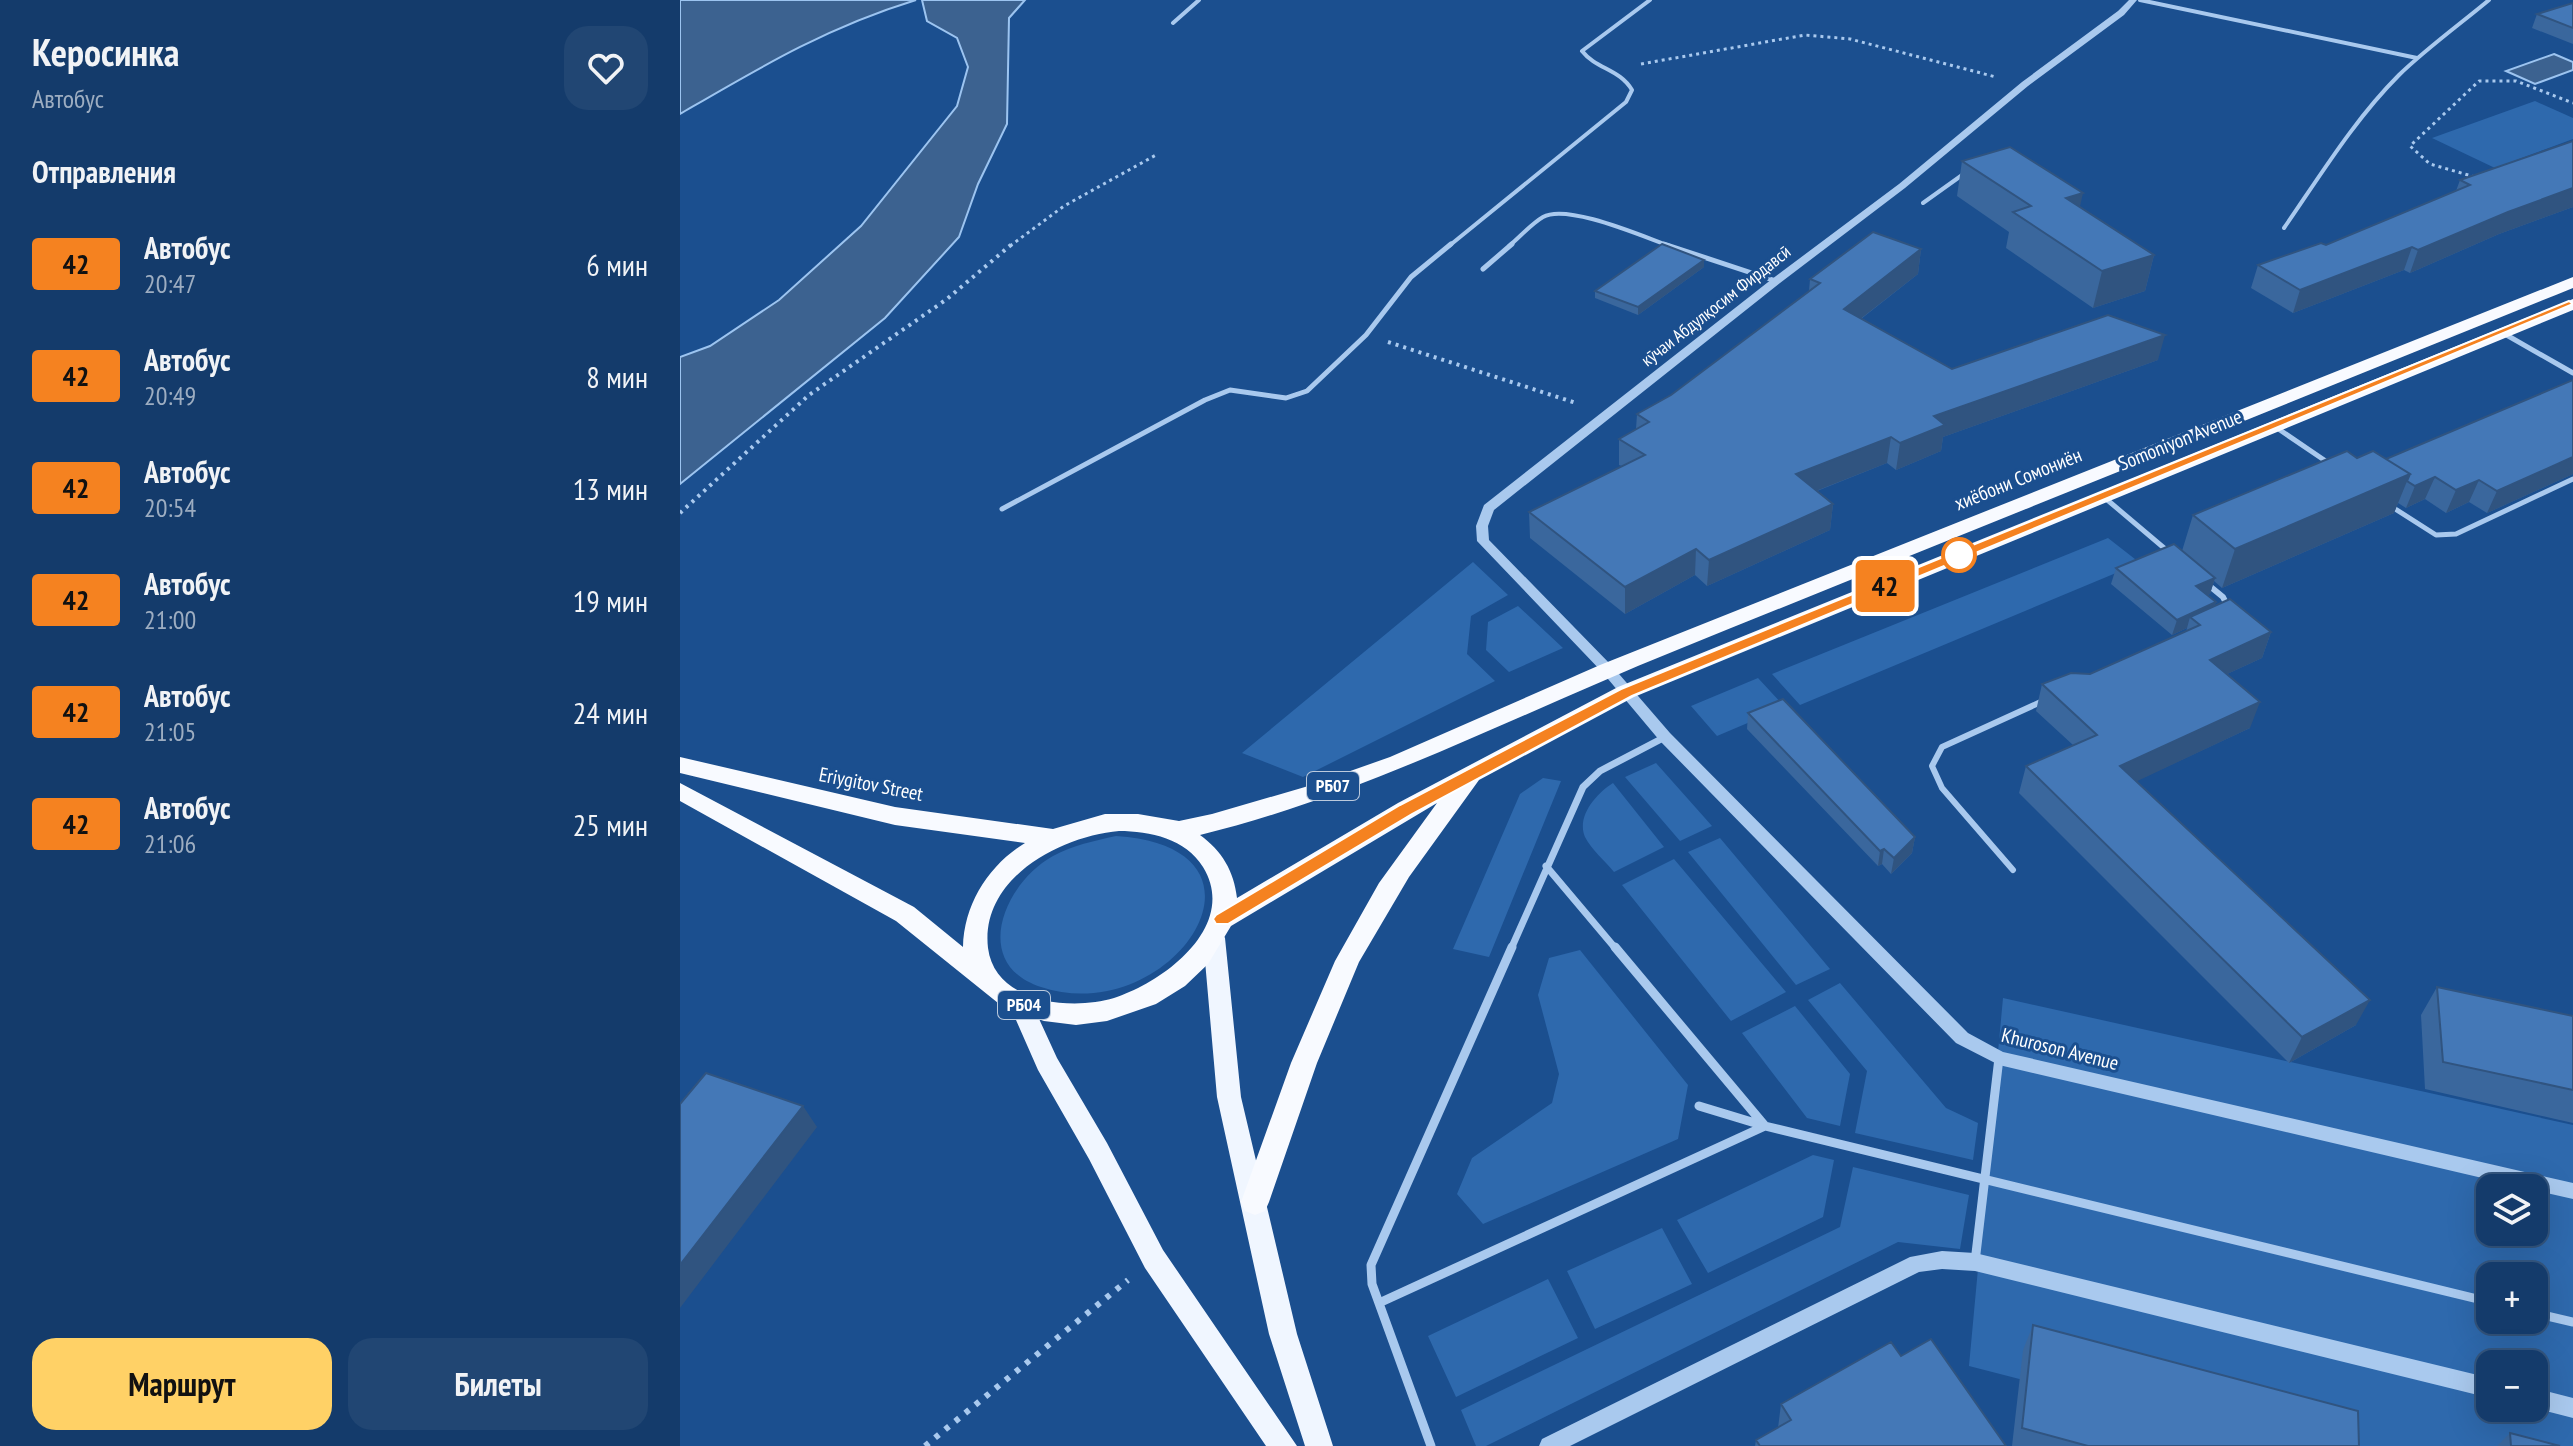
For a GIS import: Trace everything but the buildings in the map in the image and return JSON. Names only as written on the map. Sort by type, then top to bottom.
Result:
[{"type":"highway","name":"хиёбони Сомониён","points":[[1176,830],[1270,806],[1345,782],[1484,726],[1608,670],[2573,282]]},
{"type":"highway","name":"Somoniyon Avenue","points":[[1626,692],[2573,304]]},
{"type":"highway","points":[[1218,929],[1474,771],[1626,692]]},
{"type":"highway","name":"Eriygitov Street","points":[[680,765],[895,816],[1054,838]]},
{"type":"highway","points":[[1255,1202],[1311,1046],[1362,932],[1402,864],[1474,771]]},
{"type":"highway","name":"РБ04","points":[[680,791],[905,914],[992,985],[1021,1004],[1050,1013],[1072,1014],[1117,1008],[1149,996],[1178,979],[1201,957],[1218,929],[1226,900],[1218,866],[1194,839],[1176,830],[1131,821],[1106,823],[1054,838],[1012,866],[986,899],[978,917],[976,953],[992,985]]},
{"type":"main road","name":"РБ04","points":[[1218,929],[1229,1097],[1283,1334],[1319,1446]]},
{"type":"main road","name":"РБ04","points":[[1021,1004],[1047,1063],[1098,1151],[1154,1259],[1283,1446]]},
{"type":"street","name":"кӯчаи Абдулқосим Фирдавсӣ","points":[[1626,692],[1483,541],[1482,526],[1488,508],[1902,186],[2025,84],[2121,13],[2133,0]]},
{"type":"street","name":"Khuroson Avenue","points":[[1626,692],[1665,737],[1962,1038],[1999,1058],[2573,1191]]},
{"type":"street","points":[[1431,1446],[1379,1303],[1371,1275],[1375,1254],[1583,787],[1594,776],[1665,737]]},
{"type":"street","points":[[1546,866],[1765,1126]]},
{"type":"street","points":[[1975,1262],[1999,1058]]},
{"type":"street","points":[[1699,1106],[1765,1126],[2476,1299]]},
{"type":"street","points":[[1379,1303],[1765,1126]]},
{"type":"street","points":[[1549,1446],[1917,1263],[1942,1260],[1975,1262],[2476,1385]]},
{"type":"street","points":[[2548,1316],[2573,1322]]},
{"type":"street","points":[[2548,1402],[2573,1408]]},
{"type":"lane","points":[[1173,23],[1199,0]]},
{"type":"lane","points":[[1002,509],[1205,400],[1230,390],[1286,398],[1307,391],[1366,335],[1411,277],[1626,102],[1632,90],[1628,80],[1613,69],[1586,57],[1582,51],[1650,0]]},
{"type":"lane","points":[[2140,0],[2417,58]]},
{"type":"lane","points":[[2284,228],[2351,131],[2417,58],[2489,0]]},
{"type":"lane","points":[[1923,203],[1963,173],[1975,170]]},
{"type":"lane","points":[[1483,269],[1543,217],[1563,214],[1579,216],[1776,281]]},
{"type":"lane","points":[[2502,333],[2573,373]]},
{"type":"lane","points":[[2274,425],[2340,471]]},
{"type":"lane","points":[[2379,498],[2436,535],[2456,534],[2573,479]]},
{"type":"lane","points":[[2102,496],[2175,557]]},
{"type":"lane","points":[[2199,577],[2223,597],[2229,608],[2223,618]]},
{"type":"lane","points":[[2013,870],[1942,788],[1932,766],[1942,747],[2055,696]]},
{"type":"path","points":[[1613,69],[1805,35],[1850,39],[2025,84]]},
{"type":"path","points":[[2480,178],[2434,165],[2419,157],[2410,146],[2479,81],[2489,78],[2516,80],[2573,103]]},
{"type":"path","points":[[680,513],[809,395],[947,299],[1054,213],[1156,155]]},
{"type":"path","points":[[1366,335],[1563,401],[1612,411]]},
{"type":"path","points":[[925,1446],[1154,1259]]},
{"type":"shaded area","points":[[680,0],[916,0],[823,36],[680,114]]},
{"type":"shaded area","points":[[922,0],[1025,0],[1009,18],[1007,124],[978,184],[959,237],[885,318],[680,484],[680,357],[710,346],[779,300],[861,226],[957,106],[968,67],[957,38],[927,21]]},
{"type":"shaded area","points":[[2554,54],[2573,62],[2573,70],[2535,84],[2506,71]]},
{"type":"shaded area","points":[[2535,101],[2573,118],[2573,139],[2495,168],[2432,138]]},
{"type":"shaded area","points":[[2108,538],[2140,563],[1800,705],[1772,674]]},
{"type":"shaded area","points":[[1473,562],[1508,595],[1471,616],[1467,654],[1495,681],[1303,777],[1242,753]]},
{"type":"shaded area","points":[[1518,606],[1563,648],[1509,672],[1486,650],[1488,622]]},
{"type":"shaded area","points":[[1758,678],[1785,707],[1717,736],[1691,706]]},
{"type":"shaded area","points":[[1656,763],[1712,826],[1680,841],[1625,777]]},
{"type":"shaded area","points":[[1543,778],[1561,781],[1489,957],[1453,949],[1520,794]]},
{"type":"shaded area","points":[[1613,783],[1664,847],[1614,872],[1591,846],[1583,829],[1590,806]]},
{"type":"shaded area","points":[[1116,836],[1169,848],[1198,871],[1205,900],[1194,932],[1169,961],[1133,983],[1089,993],[1041,987],[1019,976],[1006,961],[1001,943],[1002,923],[1020,885],[1053,856],[1076,846]]},
{"type":"shaded area","points":[[1720,838],[1830,969],[1796,985],[1688,852]]},
{"type":"shaded area","points":[[1674,859],[1786,992],[1731,1021],[1622,885]]},
{"type":"shaded area","points":[[1580,950],[1688,1085],[1678,1139],[1483,1224],[1457,1194],[1472,1158],[1552,1103],[1559,1074],[1538,995],[1549,958]]},
{"type":"shaded area","points":[[1840,983],[1946,1108],[1978,1123],[1973,1160],[1855,1133],[1867,1071],[1808,1000]]},
{"type":"shaded area","points":[[2003,998],[2573,1125],[2573,1446],[2279,1446],[1969,1366]]},
{"type":"shaded area","points":[[1795,1006],[1850,1074],[1840,1126],[1807,1118],[1742,1033]]},
{"type":"shaded area","points":[[1813,1155],[1834,1160],[1823,1217],[1708,1273],[1677,1220]]},
{"type":"shaded area","points":[[1853,1167],[1969,1195],[1960,1249],[1898,1242],[1486,1446],[1476,1446],[1461,1410],[1840,1227]]},
{"type":"shaded area","points":[[1662,1228],[1692,1284],[1595,1329],[1567,1271]]},
{"type":"shaded area","points":[[1548,1279],[1578,1338],[1456,1397],[1428,1336]]},
{"type":"bus line","name":"42","points":[[1222,919],[1406,809],[1626,692],[2573,304]]}]
